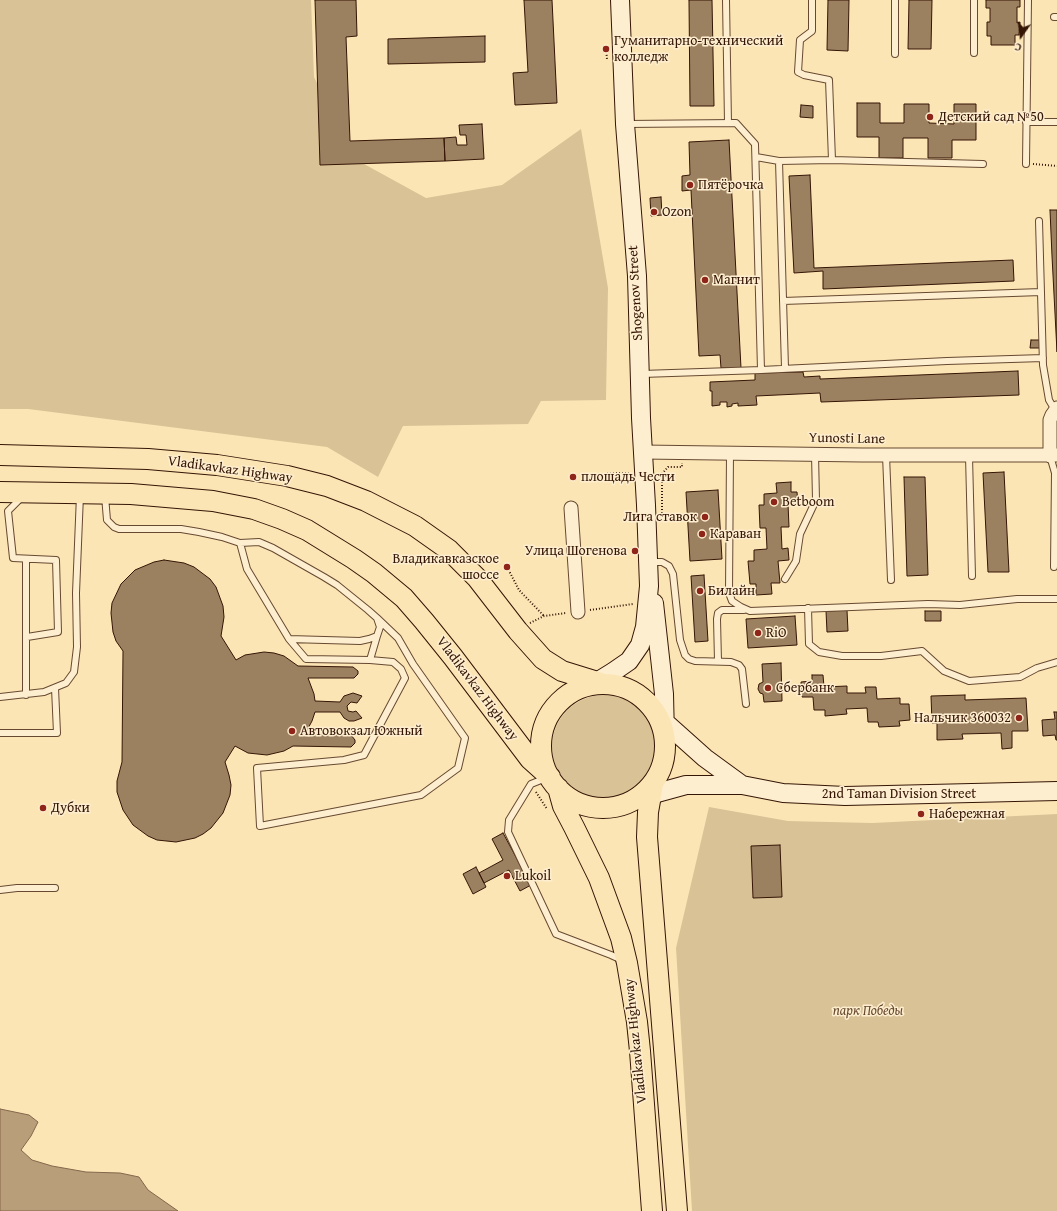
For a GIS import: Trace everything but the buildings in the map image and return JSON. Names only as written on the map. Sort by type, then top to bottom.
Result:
[{"type":"main road","name":"Vladikavkaz Highway","points":[[0,455],[148,459],[217,465],[287,476],[327,486],[366,501],[415,526],[449,550],[477,578],[518,631],[544,659],[562,671],[598,684]]},
{"type":"main road","name":"Vladikavkaz Highway","points":[[0,492],[105,493],[186,498],[240,506],[269,514],[293,524],[324,540],[354,559],[393,589],[424,621],[530,759],[554,783],[563,806],[599,878],[621,938],[627,963],[637,1022],[652,1211]]},
{"type":"main road","points":[[598,684],[617,686],[634,693],[649,705],[662,724],[665,747],[663,761],[658,775],[646,792],[623,805],[609,808],[581,804],[569,797],[554,783],[543,762],[542,745],[544,728],[551,713],[562,700],[576,691],[598,684]]},
{"type":"main road","name":"Vladikavkaz Highway","points":[[646,792],[648,812],[648,844],[677,1211]]},
{"type":"street","name":"Shogenov Street","points":[[620,0],[624,124],[637,276],[649,586]]},
{"type":"street","points":[[1054,456],[1050,420],[1056,409]]},
{"type":"street","name":"Yunosti Lane","points":[[643,452],[1054,456]]},
{"type":"street","points":[[574,508],[581,611]]},
{"type":"street","points":[[598,684],[629,660],[640,645],[645,627],[649,586]]},
{"type":"street","points":[[649,586],[655,608],[664,694],[662,724],[742,785]]},
{"type":"street","points":[[646,792],[686,785],[742,785]]},
{"type":"street","name":"2nd Taman Division Street","points":[[742,785],[783,793],[844,796],[1057,791]]},
{"type":"lane","points":[[726,0],[728,123]]},
{"type":"lane","points":[[812,0],[812,31],[800,40],[798,72],[804,75],[828,80],[832,160]]},
{"type":"lane","points":[[895,0],[895,54]]},
{"type":"lane","points":[[974,0],[974,52]]},
{"type":"lane","points":[[1026,164],[1028,0]]},
{"type":"lane","points":[[1026,122],[1057,122]]},
{"type":"lane","points":[[624,124],[736,123],[755,144],[761,370]]},
{"type":"lane","points":[[756,157],[778,161],[832,160],[983,164]]},
{"type":"lane","points":[[778,161],[784,301],[785,368]]},
{"type":"lane","points":[[1039,221],[1043,358],[1049,400],[1056,409]]},
{"type":"lane","points":[[784,301],[1041,292]]},
{"type":"lane","points":[[640,374],[1043,358]]},
{"type":"lane","points":[[730,453],[729,594],[732,601],[741,607],[750,610]]},
{"type":"lane","points":[[785,579],[796,562],[800,534],[816,500],[814,454]]},
{"type":"lane","points":[[886,455],[891,580]]},
{"type":"lane","points":[[969,456],[972,576]]},
{"type":"lane","points":[[1054,456],[1054,567]]},
{"type":"lane","points":[[27,492],[8,511],[13,558],[56,560],[58,632],[27,637]]},
{"type":"lane","points":[[0,697],[26,695],[56,688],[66,683],[74,672],[77,647],[76,593],[80,493]]},
{"type":"lane","points":[[105,493],[107,520],[114,527],[119,529],[181,529],[214,535],[240,543],[259,542],[297,561],[338,585],[398,638],[413,664],[465,738],[458,768],[421,795],[260,826],[257,768],[344,760],[364,755],[405,678],[401,669],[393,662],[370,660],[306,659],[289,639],[247,569],[240,543]]},
{"type":"lane","points":[[26,559],[26,695]]},
{"type":"lane","points":[[648,562],[662,562],[672,570],[680,640],[684,655],[695,661],[735,662],[741,667],[746,704]]},
{"type":"lane","points":[[718,661],[716,619],[718,613],[722,610],[928,604],[960,605],[1017,599],[1057,599]]},
{"type":"lane","points":[[808,608],[809,644],[819,652],[842,656],[881,656],[922,651],[944,672],[970,681],[1020,678],[1037,668],[1057,662]]},
{"type":"lane","points":[[370,660],[380,628],[377,618]]},
{"type":"lane","points":[[289,639],[360,641],[377,636]]},
{"type":"lane","points":[[0,733],[57,733],[56,688]]},
{"type":"lane","points":[[554,783],[531,784],[509,820],[508,832],[556,934],[611,955],[627,963]]},
{"type":"lane","points":[[0,890],[17,888],[54,888]]},
{"type":"path","points":[[606,50],[607,64]]},
{"type":"path","points":[[1026,164],[1057,166]]},
{"type":"path","points":[[662,515],[662,474],[668,467],[682,467],[681,460]]},
{"type":"path","points":[[607,473],[631,473]]},
{"type":"path","points":[[507,567],[519,590],[544,616]]},
{"type":"path","points":[[529,623],[544,616],[637,604]]},
{"type":"green space","points":[[0,0],[311,0],[314,77],[355,159],[426,198],[502,185],[581,129],[608,288],[606,400],[541,401],[528,424],[403,426],[378,477],[327,447],[28,409],[0,409]]},
{"type":"green space","points":[[604,695],[624,699],[641,710],[652,727],[656,747],[652,767],[641,784],[624,795],[604,799],[584,795],[567,784],[556,767],[552,747],[556,727],[567,710],[584,699]]},
{"type":"green space","name":"парк Победы","points":[[709,807],[788,821],[872,823],[1057,814],[1057,1211],[692,1211],[676,948]]},
{"type":"shaded area","points":[[0,1109],[29,1115],[38,1122],[31,1136],[21,1150],[32,1160],[52,1166],[86,1172],[120,1173],[139,1177],[148,1190],[178,1211],[0,1211]]},
{"type":"place","name":"Гуманитарно-технический колледж","points":[[606,49]]},
{"type":"place","name":"Детский сад №50","points":[[930,117]]},
{"type":"place","name":"Пятёрочка","points":[[690,185]]},
{"type":"place","name":"Ozon","points":[[654,212]]},
{"type":"place","name":"Магнит","points":[[705,280]]},
{"type":"place","name":"площадь Чести","points":[[573,477]]},
{"type":"place","name":"Betboom","points":[[774,502]]},
{"type":"place","name":"Лига ставок","points":[[705,517]]},
{"type":"place","name":"Караван","points":[[702,534]]},
{"type":"place","name":"Улица Шогенова","points":[[635,551]]},
{"type":"place","name":"Владикавказское шоссе","points":[[507,567]]},
{"type":"place","name":"Билайн","points":[[700,591]]},
{"type":"place","name":"RiO","points":[[758,633]]},
{"type":"place","name":"Сбербанк","points":[[768,688]]},
{"type":"place","name":"Нальчик 360032","points":[[1019,718]]},
{"type":"place","name":"Автовокзал Южный","points":[[292,731]]},
{"type":"place","name":"Дубки","points":[[43,808]]},
{"type":"place","name":"Набережная","points":[[921,814]]},
{"type":"place","name":"Lukoil","points":[[507,876]]}]
